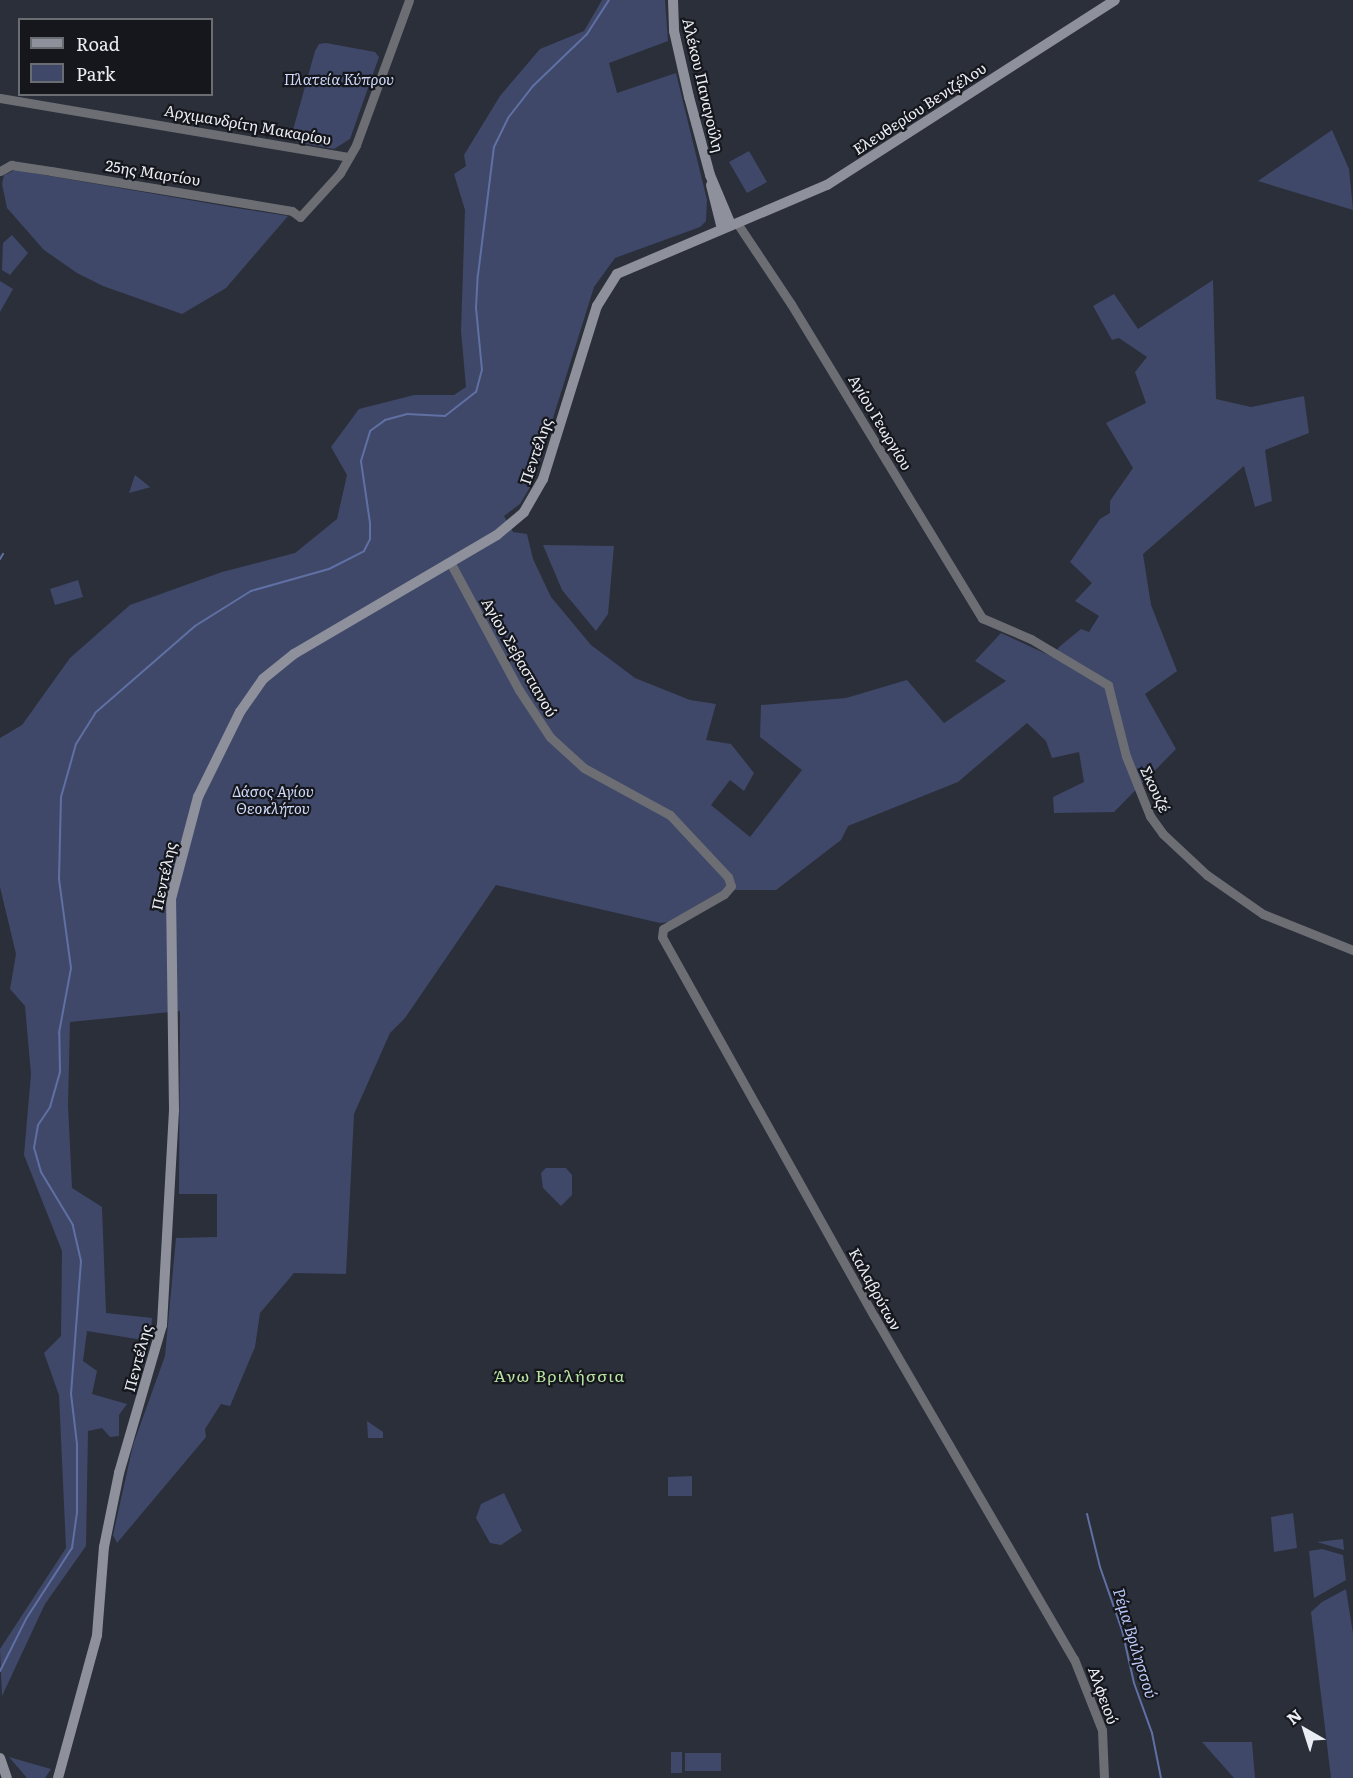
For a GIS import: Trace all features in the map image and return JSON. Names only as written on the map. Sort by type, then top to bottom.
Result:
[{"type":"main road","name":"Αλέκου Παναγούλη","points":[[673,0],[678,51],[710,176],[730,226]]},
{"type":"main road","name":"Ελευθερίου Βενιζέλου","points":[[730,226],[840,177],[1115,0]]},
{"type":"main road","name":"Πεντέλης","points":[[58,1778],[97,1635],[104,1547],[120,1467],[161,1334],[174,1110],[169,911],[195,809],[218,751],[263,679],[302,649],[516,521],[535,496],[597,306],[608,284],[631,266],[730,226]]},
{"type":"main road","points":[[1,1761],[7,1778]]},
{"type":"main road","points":[[1,1761],[16,1778]]},
{"type":"street","points":[[348,158],[356,146],[410,0]]},
{"type":"street","name":"Αρχιμανδρίτη Μακαρίου","points":[[0,98],[348,158]]},
{"type":"street","name":"25ης Μαρτίου","points":[[0,171],[11,165],[51,171],[292,212],[300,218],[333,182],[348,158]]},
{"type":"street","name":"Αγίου Γεωργίου","points":[[730,226],[816,344],[980,615],[990,624],[1005,628]]},
{"type":"street","name":"Αγίου Σεβαστιανού","points":[[450,562],[526,701],[550,737],[584,768],[670,815],[728,877],[730,887],[722,896],[663,929]]},
{"type":"street","name":"Σκουζέ","points":[[1005,628],[1101,678],[1110,689],[1126,756],[1146,807],[1163,834],[1201,870],[1263,914],[1353,950]]},
{"type":"street","name":"Καλαβρύτων","points":[[663,929],[662,937],[874,1316],[1074,1659]]},
{"type":"street","name":"Αλφειού","points":[[1074,1659],[1102,1730],[1104,1778]]},
{"type":"green space","name":"Δάσος Αγίου Θεοκλήτου","points":[[602,0],[665,0],[668,41],[609,63],[617,93],[676,73],[707,200],[706,221],[700,227],[615,258],[594,287],[533,482],[520,504],[504,516],[513,532],[527,534],[533,559],[551,597],[591,645],[635,678],[690,700],[716,704],[706,740],[731,744],[754,773],[744,791],[730,780],[711,805],[750,837],[802,770],[760,737],[761,705],[846,698],[907,680],[944,723],[1006,681],[975,661],[1001,633],[1053,657],[1059,647],[1081,629],[1089,632],[1099,616],[1075,601],[1092,583],[1070,562],[1100,519],[1110,513],[1110,501],[1133,468],[1106,423],[1146,403],[1135,372],[1147,357],[1119,338],[1112,340],[1093,306],[1114,294],[1138,329],[1213,280],[1216,399],[1251,407],[1304,396],[1309,433],[1265,450],[1272,501],[1255,507],[1244,466],[1143,554],[1151,605],[1177,671],[1145,694],[1176,749],[1114,812],[1054,813],[1053,797],[1084,782],[1079,752],[1052,758],[1046,741],[1027,723],[958,782],[848,826],[841,840],[776,890],[723,890],[669,922],[660,923],[496,885],[405,1018],[390,1033],[354,1114],[346,1274],[294,1273],[260,1313],[255,1347],[230,1406],[221,1404],[205,1429],[206,1437],[117,1543],[113,1535],[133,1445],[165,1356],[176,1238],[217,1237],[217,1194],[179,1194],[180,1011],[70,1022],[68,1105],[72,1188],[102,1207],[106,1313],[152,1318],[151,1334],[149,1341],[87,1331],[83,1361],[97,1371],[92,1394],[127,1404],[119,1415],[119,1436],[110,1437],[102,1428],[88,1431],[86,1546],[45,1604],[2,1696],[0,1649],[66,1548],[59,1395],[44,1353],[61,1336],[62,1251],[24,1155],[31,1074],[25,1006],[10,989],[16,954],[0,887],[0,738],[22,725],[70,658],[130,605],[222,572],[295,553],[337,519],[347,475],[331,447],[359,409],[414,395],[454,395],[466,387],[461,331],[465,210],[454,174],[466,166],[464,155],[500,96],[540,49],[584,31]]},
{"type":"green space","name":"Πλατεία Κύπρου","points":[[326,43],[375,52],[379,57],[350,139],[334,149],[296,142],[291,137],[315,51],[319,44]]},
{"type":"green space","points":[[1332,130],[1349,169],[1353,210],[1258,181]]},
{"type":"green space","points":[[749,151],[767,182],[747,193],[729,162]]},
{"type":"green space","points":[[15,170],[288,216],[226,288],[182,314],[103,286],[77,273],[44,250],[7,208],[2,184],[4,175]]},
{"type":"green space","points":[[12,235],[28,253],[10,275],[2,270],[3,243]]},
{"type":"green space","points":[[0,281],[13,289],[0,312]]},
{"type":"green space","points":[[135,475],[150,487],[151,487],[129,493]]},
{"type":"green space","points":[[543,545],[614,546],[608,614],[596,631],[562,590]]},
{"type":"green space","points":[[78,580],[83,597],[55,605],[50,589]]},
{"type":"green space","points":[[546,1168],[566,1168],[572,1175],[572,1195],[561,1206],[543,1188],[541,1173]]},
{"type":"green space","points":[[367,1421],[383,1432],[383,1438],[368,1438]]},
{"type":"green space","points":[[692,1476],[692,1496],[668,1496],[668,1477]]},
{"type":"green space","points":[[504,1493],[522,1531],[501,1545],[490,1543],[476,1518],[481,1504]]},
{"type":"green space","points":[[1293,1513],[1297,1548],[1274,1552],[1271,1517]]},
{"type":"green space","points":[[1343,1539],[1344,1550],[1317,1542]]},
{"type":"green space","points":[[1322,1549],[1343,1555],[1346,1580],[1314,1598],[1309,1551]]},
{"type":"green space","points":[[1346,1589],[1353,1634],[1353,1778],[1331,1778],[1311,1612],[1322,1602]]},
{"type":"green space","points":[[1202,1742],[1252,1742],[1255,1778],[1234,1778]]},
{"type":"green space","points":[[671,1752],[682,1752],[682,1773],[671,1773]]},
{"type":"green space","points":[[685,1753],[721,1753],[721,1771],[685,1771]]},
{"type":"green space","points":[[9,1757],[51,1769],[45,1778],[27,1778]]},
{"type":"waterway","points":[[0,1671],[26,1619],[72,1548],[77,1513],[77,1444],[71,1394],[81,1261],[73,1225],[41,1172],[34,1148],[38,1125],[50,1107],[60,1072],[59,1033],[71,968],[59,879],[61,797],[76,744],[95,713],[195,626],[251,591],[329,569],[364,551],[370,539],[370,523],[361,461],[370,431],[385,420],[407,414],[445,416],[476,392],[482,370],[476,308],[478,275],[494,147],[508,118],[533,86],[587,34],[609,0]]},
{"type":"waterway","points":[[0,559],[3,554]]},
{"type":"waterway","name":"Ρέμα Βριλησσού","points":[[1087,1514],[1100,1567],[1122,1630],[1134,1683],[1152,1733],[1161,1778]]},
{"type":"district","name":"Άνω Βριλήσσια","points":[[560,1375]]}]
